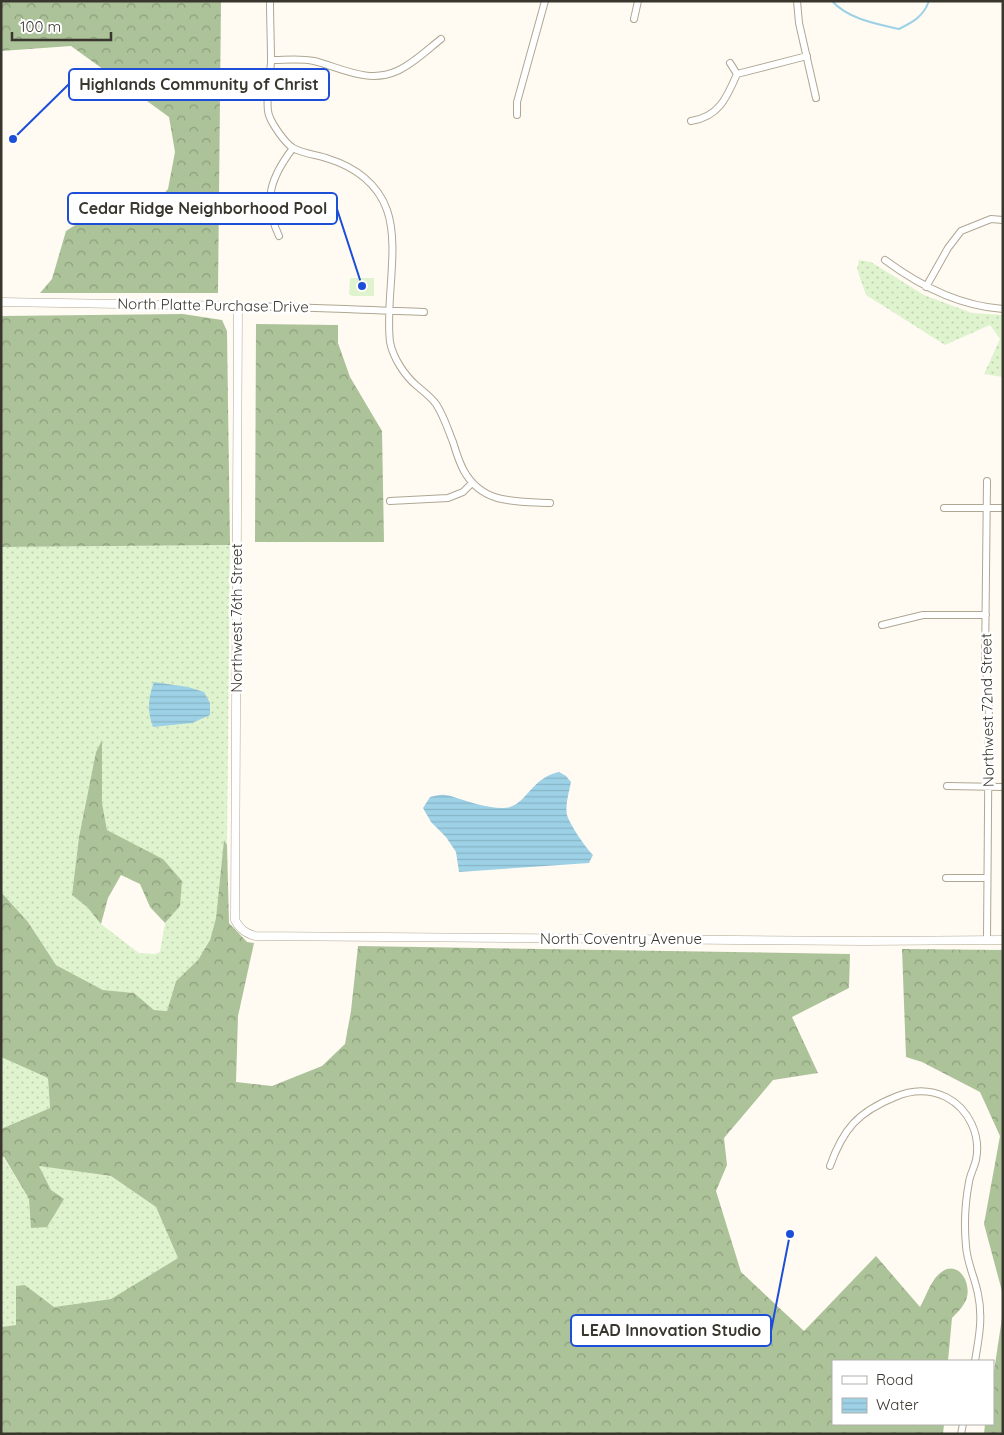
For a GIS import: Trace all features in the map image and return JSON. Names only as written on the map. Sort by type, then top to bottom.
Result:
[{"type":"street","points":[[270,1],[271,60],[268,112],[281,135],[293,148],[331,159],[366,178],[377,191],[387,210],[392,234],[390,343],[399,366],[436,403],[463,470],[472,483],[482,492],[497,499],[550,503]]},
{"type":"street","points":[[517,115],[517,102],[545,1]]},
{"type":"street","points":[[634,18],[638,1]]},
{"type":"street","points":[[797,1],[799,23],[816,98]]},
{"type":"street","points":[[271,60],[312,61],[362,76],[384,75],[409,64],[441,39]]},
{"type":"street","points":[[691,120],[707,116],[720,106],[737,74],[807,56]]},
{"type":"street","points":[[730,63],[737,74]]},
{"type":"street","points":[[279,236],[271,211],[270,194],[274,180],[293,148]]},
{"type":"street","points":[[926,286],[948,248],[961,231],[991,219],[1003,220]]},
{"type":"street","points":[[886,260],[906,275],[954,299],[988,308],[1003,309]]},
{"type":"street","name":"North Platte Purchase Drive","points":[[1,302],[318,307],[424,312]]},
{"type":"street","name":"Northwest 76th Street","points":[[238,306],[235,920],[241,929]]},
{"type":"street","name":"Northwest 72nd Street","points":[[987,481],[986,665],[989,688],[987,939]]},
{"type":"street","points":[[390,500],[448,498],[463,492],[472,483]]},
{"type":"street","points":[[944,508],[1003,508]]},
{"type":"street","points":[[882,625],[923,615],[986,616]]},
{"type":"street","points":[[947,786],[1003,787]]},
{"type":"street","points":[[946,878],[988,878]]},
{"type":"street","name":"North Coventry Avenue","points":[[241,929],[255,936],[342,938],[706,939],[865,942],[1003,940]]},
{"type":"street","points":[[830,1166],[837,1146],[846,1130],[859,1117],[881,1102],[908,1091],[922,1091],[939,1094],[962,1108],[972,1122],[977,1142],[976,1159],[969,1181],[965,1211],[966,1248],[981,1311],[975,1360]]},
{"type":"green space","points":[[1,1],[221,1],[218,293],[40,293],[52,279],[66,231],[80,222],[142,218],[168,189],[175,152],[169,117],[71,46],[1,51]]},
{"type":"green space","points":[[859,260],[871,262],[924,295],[972,313],[1003,315],[1003,377],[984,374],[1000,339],[990,325],[945,345],[866,295],[857,269]]},
{"type":"green space","points":[[350,278],[374,278],[374,296],[352,296],[349,294]]},
{"type":"green space","points":[[183,314],[222,320],[227,331],[230,545],[1,547],[1,316]]},
{"type":"green space","points":[[256,324],[338,325],[338,343],[350,377],[382,431],[384,542],[255,542]]},
{"type":"green space","points":[[230,545],[227,845],[224,841],[216,918],[210,940],[198,960],[176,981],[167,1011],[154,1010],[134,993],[103,990],[56,965],[28,922],[1,892],[1,547]],"holes":[[[102,741],[102,803],[107,830],[163,859],[180,905],[165,923],[160,952],[155,954],[139,953],[101,924],[87,907],[72,895],[79,837],[96,752]]]},
{"type":"green space","points":[[102,740],[102,803],[107,830],[163,859],[182,881],[180,906],[165,923],[150,907],[140,884],[121,875],[108,898],[101,924],[87,907],[72,895],[79,837],[96,752]]},
{"type":"green space","points":[[224,840],[227,845],[229,923],[247,942],[254,943],[238,1016],[236,1082],[272,1086],[322,1066],[345,1044],[351,1011],[358,946],[850,954],[849,988],[792,1017],[818,1073],[773,1080],[724,1138],[727,1165],[716,1191],[741,1272],[804,1331],[876,1256],[920,1307],[939,1274],[952,1268],[962,1274],[968,1293],[963,1305],[952,1318],[948,1360],[832,1360],[832,1425],[944,1425],[943,1434],[1,1434],[1,1327],[16,1325],[16,1286],[25,1285],[54,1307],[111,1299],[178,1258],[156,1207],[111,1176],[39,1166],[51,1190],[64,1199],[47,1227],[31,1228],[29,1199],[4,1157],[1,1157],[1,1129],[50,1108],[48,1078],[1,1057],[1,892],[28,922],[56,965],[103,990],[134,993],[154,1010],[167,1011],[176,981],[198,960],[210,940],[216,918]]},
{"type":"green space","points":[[902,949],[1003,950],[1003,1295],[984,1224],[1000,1136],[980,1092],[922,1062],[906,1057]]},
{"type":"green space","points":[[1,1057],[48,1078],[50,1108],[1,1129]]},
{"type":"green space","points":[[1,1157],[3,1157],[29,1199],[51,1190],[39,1166],[111,1176],[156,1207],[178,1258],[111,1299],[54,1307],[25,1285],[16,1325],[1,1327]]},
{"type":"green space","points":[[1003,1311],[1003,1434],[984,1434],[985,1425],[994,1425],[994,1371]]},
{"type":"water","points":[[154,682],[188,687],[204,692],[210,703],[210,715],[192,723],[153,727],[149,704]]},
{"type":"water","points":[[559,772],[571,782],[567,815],[578,836],[593,855],[589,863],[459,872],[456,852],[446,837],[431,822],[423,808],[430,797],[447,795],[485,806],[505,808],[516,804],[543,779]]},
{"type":"waterway","points":[[832,1],[854,16],[872,23],[899,29],[917,18],[924,11],[929,1]]},
{"type":"place","name":"Highlands Community of Christ","points":[[13,139]]},
{"type":"place","name":"Cedar Ridge Neighborhood Pool","points":[[362,286]]},
{"type":"place","name":"LEAD Innovation Studio","points":[[790,1234]]}]
